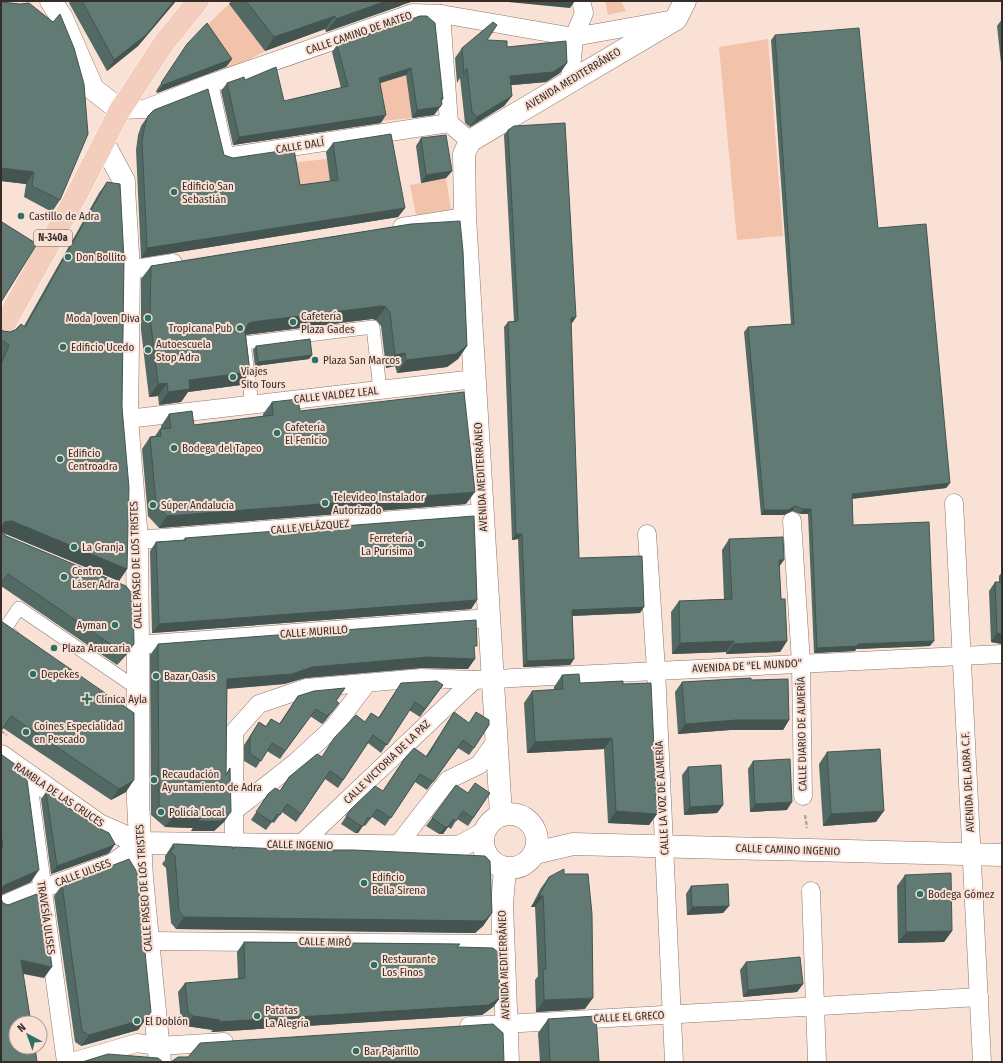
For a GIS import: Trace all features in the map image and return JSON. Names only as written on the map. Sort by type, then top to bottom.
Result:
[{"type":"highway","name":"N-340a","points":[[1,330],[104,144],[120,110],[164,43],[198,1]]},
{"type":"street","points":[[51,1],[62,18],[93,89],[120,110]]},
{"type":"street","points":[[570,81],[574,37],[584,13],[581,1]]},
{"type":"street","name":"CALLE CAMINO DE MATEO","points":[[120,110],[145,109],[209,84],[413,14],[441,14],[574,37],[680,10]]},
{"type":"street","name":"AVENIDA MEDITERRÁNEO","points":[[501,815],[496,741],[483,679],[489,618],[465,217],[464,154],[470,140],[570,81],[680,10]]},
{"type":"street","points":[[441,14],[449,123],[470,140]]},
{"type":"street","name":"CALLE DALÍ","points":[[209,84],[225,157],[449,123]]},
{"type":"street","name":"CALLE PASEO DE LOS TRISTES","points":[[104,144],[124,181],[129,270],[127,419],[137,540],[130,594],[138,646],[138,689],[132,718],[140,843],[159,1054]]},
{"type":"street","points":[[387,230],[465,217]]},
{"type":"street","points":[[129,270],[193,260]]},
{"type":"street","points":[[252,405],[244,343],[373,327],[380,390]]},
{"type":"street","name":"CALLE VALDEZ LEAL","points":[[127,419],[475,379]]},
{"type":"street","name":"AVENIDA DEL ADRA C.F.","points":[[954,503],[982,1062]]},
{"type":"street","name":"CALLE VELÁZQUEZ","points":[[137,540],[483,513]]},
{"type":"street","name":"CALLE DIARIO DE ALMERÍA","points":[[792,521],[801,663],[803,796]]},
{"type":"street","name":"CALLE LA VOZ DE ALMERÍA","points":[[647,534],[656,670],[674,1062]]},
{"type":"street","points":[[23,643],[4,630],[19,608],[138,689]]},
{"type":"street","name":"CALLE MURILLO","points":[[138,646],[489,618]]},
{"type":"street","name":"AVENIDA DE \"EL MUNDO\"","points":[[483,679],[1002,654]]},
{"type":"street","points":[[234,843],[234,732],[259,704],[306,688],[422,678],[483,679]]},
{"type":"street","name":"CALLE VICTORIA DE LA PAZ","points":[[300,845],[483,679]]},
{"type":"street","points":[[234,811],[296,762],[333,728],[367,683]]},
{"type":"street","points":[[397,846],[448,780],[479,765],[496,741]]},
{"type":"street","name":"RAMBLA DE LAS CRUCES","points":[[1,756],[99,825],[140,843]]},
{"type":"street","name":"TRAVESÍA ULISES","points":[[27,774],[66,1062]]},
{"type":"street","points":[[510,814],[523,817],[533,826],[536,844],[530,860],[523,866],[505,868],[490,860],[484,843],[487,826],[501,815],[510,814]]},
{"type":"street","name":"CALLE INGENIO","points":[[140,843],[397,846],[461,846],[484,843]]},
{"type":"street","name":"CALLE ULISES","points":[[1,906],[42,888],[112,863],[140,843]]},
{"type":"street","name":"CALLE CAMINO INGENIO","points":[[536,844],[1002,855]]},
{"type":"street","name":"AVENIDA MEDITERRÁNEO","points":[[505,868],[502,904],[508,1062]]},
{"type":"street","points":[[811,891],[817,1062]]},
{"type":"street","name":"CALLE MIRÓ","points":[[148,941],[503,944]]},
{"type":"street","name":"CALLE EL GRECO","points":[[456,1027],[979,997]]},
{"type":"street","points":[[72,1062],[137,1043],[159,1054],[241,1041]]},
{"type":"path","name":"CALLE DIARIO DE ALMERÍA","points":[[803,796],[810,851]]},
{"type":"shaded area","points":[[605,1],[621,1],[626,11],[608,15]]},
{"type":"shaded area","points":[[229,4],[265,51],[229,71],[202,30]]},
{"type":"shaded area","points":[[768,39],[783,236],[737,240],[719,47]]},
{"type":"shaded area","points":[[406,75],[412,118],[381,121],[377,84]]},
{"type":"shaded area","points":[[327,159],[332,190],[294,194],[289,163]]},
{"type":"shaded area","points":[[446,178],[451,210],[416,215],[410,185]]},
{"type":"building","points":[[82,1],[174,1],[146,35],[114,60]]},
{"type":"building","points":[[246,1],[386,1],[336,19],[335,16],[274,37]]},
{"type":"building","points":[[1,2],[20,4],[29,3],[53,22],[60,14],[74,48],[84,84],[88,134],[60,200],[32,186],[34,172],[1,168]]},
{"type":"building","points":[[420,16],[427,16],[435,23],[443,99],[441,98],[442,104],[440,107],[417,110],[411,68],[379,78],[386,115],[239,137],[227,83],[244,77],[245,80],[276,67],[284,101],[348,86],[337,45]]},
{"type":"building","points":[[493,22],[497,25],[487,40],[507,41],[507,47],[566,41],[567,63],[553,72],[510,76],[512,96],[477,117],[472,112],[467,68],[464,73],[462,48]]},
{"type":"building","points":[[207,23],[232,59],[163,85],[161,83],[187,44]]},
{"type":"building","points":[[859,28],[878,228],[926,224],[950,483],[852,494],[853,525],[929,522],[934,641],[858,644],[858,646],[817,648],[811,509],[803,509],[795,506],[788,510],[764,510],[748,327],[794,324],[775,35]]},
{"type":"building","points":[[208,89],[224,155],[233,158],[294,149],[300,185],[338,180],[333,143],[391,134],[405,208],[147,248],[142,141],[148,116],[154,110]]},
{"type":"building","points":[[565,123],[576,317],[571,318],[579,558],[642,556],[644,607],[572,610],[574,659],[527,661],[522,534],[516,534],[508,322],[518,321],[508,130],[514,126]]},
{"type":"building","points":[[446,135],[452,171],[426,175],[421,138]]},
{"type":"building","points":[[107,182],[120,184],[124,259],[122,407],[129,488],[127,569],[12,521],[4,522],[1,530],[1,364],[9,345],[1,340],[1,329],[3,331],[10,332],[15,330],[21,324],[25,327]]},
{"type":"building","points":[[460,221],[463,251],[467,346],[456,354],[406,360],[405,353],[395,355],[390,313],[386,307],[381,306],[252,322],[248,324],[245,331],[250,372],[189,380],[190,389],[168,392],[167,383],[158,384],[150,316],[151,266],[411,224]]},
{"type":"building","points":[[2,222],[37,244],[1,302],[1,223]]},
{"type":"building","points":[[310,339],[312,355],[258,362],[256,346]]},
{"type":"building","points":[[464,392],[475,492],[167,516],[156,504],[150,437],[161,436],[160,429],[171,428],[169,414],[192,411],[194,425],[273,415],[272,402],[298,399],[300,411]]},
{"type":"building","points":[[474,516],[477,600],[159,624],[156,542],[186,540],[185,538]]},
{"type":"building","points":[[1,530],[6,536],[126,586],[133,595],[134,644],[125,654],[8,574],[1,583]]},
{"type":"building","points":[[783,537],[784,560],[779,560],[781,599],[785,599],[787,641],[734,644],[734,641],[680,643],[679,601],[732,599],[729,539]]},
{"type":"building","points":[[995,582],[1002,582],[1002,634],[997,633]]},
{"type":"building","points":[[476,620],[477,646],[474,646],[475,659],[428,657],[312,667],[292,674],[227,679],[226,775],[230,768],[231,812],[221,821],[198,821],[201,817],[173,816],[159,805],[158,644]]},
{"type":"building","points":[[1,621],[134,713],[134,780],[119,789],[11,716],[1,731]]},
{"type":"building","points":[[579,674],[580,683],[623,681],[623,684],[651,683],[657,814],[616,811],[612,738],[535,742],[532,691],[563,689],[562,675]]},
{"type":"building","points":[[751,678],[751,680],[788,679],[789,720],[737,720],[685,724],[682,682]]},
{"type":"building","points":[[437,681],[443,685],[425,709],[415,702],[387,745],[373,735],[343,780],[330,771],[301,814],[287,804],[280,815],[277,814],[272,822],[256,812],[268,794],[275,788],[280,791],[289,777],[317,754],[322,757],[334,738],[356,715],[365,722],[371,713],[379,718],[401,683]]},
{"type":"building","points":[[345,688],[336,701],[339,703],[331,713],[327,716],[316,709],[285,751],[272,743],[261,761],[250,754],[250,737],[259,722],[266,727],[271,719],[280,724],[298,696],[314,691]]},
{"type":"building","points":[[454,712],[469,723],[476,712],[489,720],[489,725],[474,748],[463,740],[433,782],[420,774],[391,818],[377,809],[370,819],[368,817],[363,826],[361,826],[346,816],[351,809],[375,786],[383,791],[405,758],[414,748],[427,757]]},
{"type":"building","points":[[880,749],[884,811],[831,814],[827,752]]},
{"type":"building","points":[[1,753],[26,772],[39,870],[1,888],[1,847],[3,847],[1,835]]},
{"type":"building","points":[[790,759],[792,802],[755,804],[753,761]]},
{"type":"building","points":[[721,765],[723,805],[690,807],[688,767]]},
{"type":"building","points":[[475,783],[490,793],[473,818],[463,811],[456,821],[453,819],[448,827],[445,827],[432,818],[456,785],[468,793]]},
{"type":"building","points":[[46,792],[97,827],[109,833],[115,844],[57,866]]},
{"type":"building","points":[[173,844],[233,847],[233,849],[234,847],[325,851],[323,850],[354,850],[485,856],[490,861],[492,913],[484,921],[184,917],[179,911],[175,856],[170,852],[174,848]]},
{"type":"building","points":[[129,859],[137,872],[151,1012],[145,1019],[89,1035],[82,1031],[62,885]]},
{"type":"building","points":[[564,869],[564,874],[588,874],[592,914],[593,998],[544,1000],[543,969],[546,969],[544,916],[543,896],[539,896],[549,877]]},
{"type":"building","points":[[951,873],[952,931],[906,932],[905,875]]},
{"type":"building","points":[[728,884],[729,906],[692,907],[691,886]]},
{"type":"building","points":[[42,892],[52,967],[21,960],[30,1015],[8,1015],[8,1055],[36,1055],[37,1062],[1,1062],[1,899],[3,903],[8,905]]},
{"type":"building","points":[[244,942],[460,944],[457,947],[493,948],[499,953],[500,998],[489,1005],[218,1022],[220,1020],[193,1016],[188,1012],[185,983],[245,978]]},
{"type":"building","points":[[800,957],[803,984],[748,990],[746,962]]},
{"type":"building","points":[[596,1016],[599,1062],[550,1062],[548,1019]]},
{"type":"building","points":[[493,1024],[503,1033],[504,1062],[171,1062],[178,1057],[188,1057],[200,1043]]},
{"type":"building","points":[[108,1054],[158,1058],[163,1062],[82,1062]]},
{"type":"place","name":"Edificio San Sebastián","points":[[174,192]]},
{"type":"place","name":"Castillo de Adra","points":[[21,216]]},
{"type":"place","name":"Don Bollito","points":[[68,257]]},
{"type":"place","name":"Moda Joven Diva","points":[[148,318]]},
{"type":"place","name":"Cafetería Plaza Gades","points":[[293,322]]},
{"type":"place","name":"Tropicana Pub","points":[[240,328]]},
{"type":"place","name":"Edificio Ucedo","points":[[63,347]]},
{"type":"place","name":"Autoescuela Stop Adra","points":[[148,350]]},
{"type":"place","name":"Plaza San Marcos","points":[[315,360]]},
{"type":"place","name":"Viajes Sito Tours","points":[[233,377]]},
{"type":"place","name":"Cafetería El Fenicio","points":[[277,433]]},
{"type":"place","name":"Bodega del Tapeo","points":[[174,448]]},
{"type":"place","name":"Edificio Centroadra","points":[[60,459]]},
{"type":"place","name":"Televideo Instalador Autorizado","points":[[325,503]]},
{"type":"place","name":"Súper Andalucía","points":[[153,505]]},
{"type":"place","name":"Ferretería La Purísima","points":[[421,544]]},
{"type":"place","name":"La Granja","points":[[74,547]]},
{"type":"place","name":"Centro Láser Adra","points":[[64,577]]},
{"type":"place","name":"Ayman","points":[[115,625]]},
{"type":"place","name":"Plaza Araucaria","points":[[54,648]]},
{"type":"place","name":"Depekes","points":[[33,674]]},
{"type":"place","name":"Bazar Oasis","points":[[156,676]]},
{"type":"place","name":"Clínica Ayla","points":[[87,699]]},
{"type":"place","name":"Coines Especialidad en Pescado","points":[[26,732]]},
{"type":"place","name":"Recaudación Ayuntamiento de Adra","points":[[154,780]]},
{"type":"place","name":"Policía Local","points":[[161,812]]},
{"type":"place","name":"Edificio Bella Sirena","points":[[364,883]]},
{"type":"place","name":"Bodega Gómez","points":[[920,894]]},
{"type":"place","name":"Restaurante Los Finos","points":[[374,965]]},
{"type":"place","name":"Patatas La Alegría","points":[[257,1016]]},
{"type":"place","name":"El Doblón","points":[[137,1021]]},
{"type":"place","name":"Bar Pajarillo","points":[[356,1051]]}]
